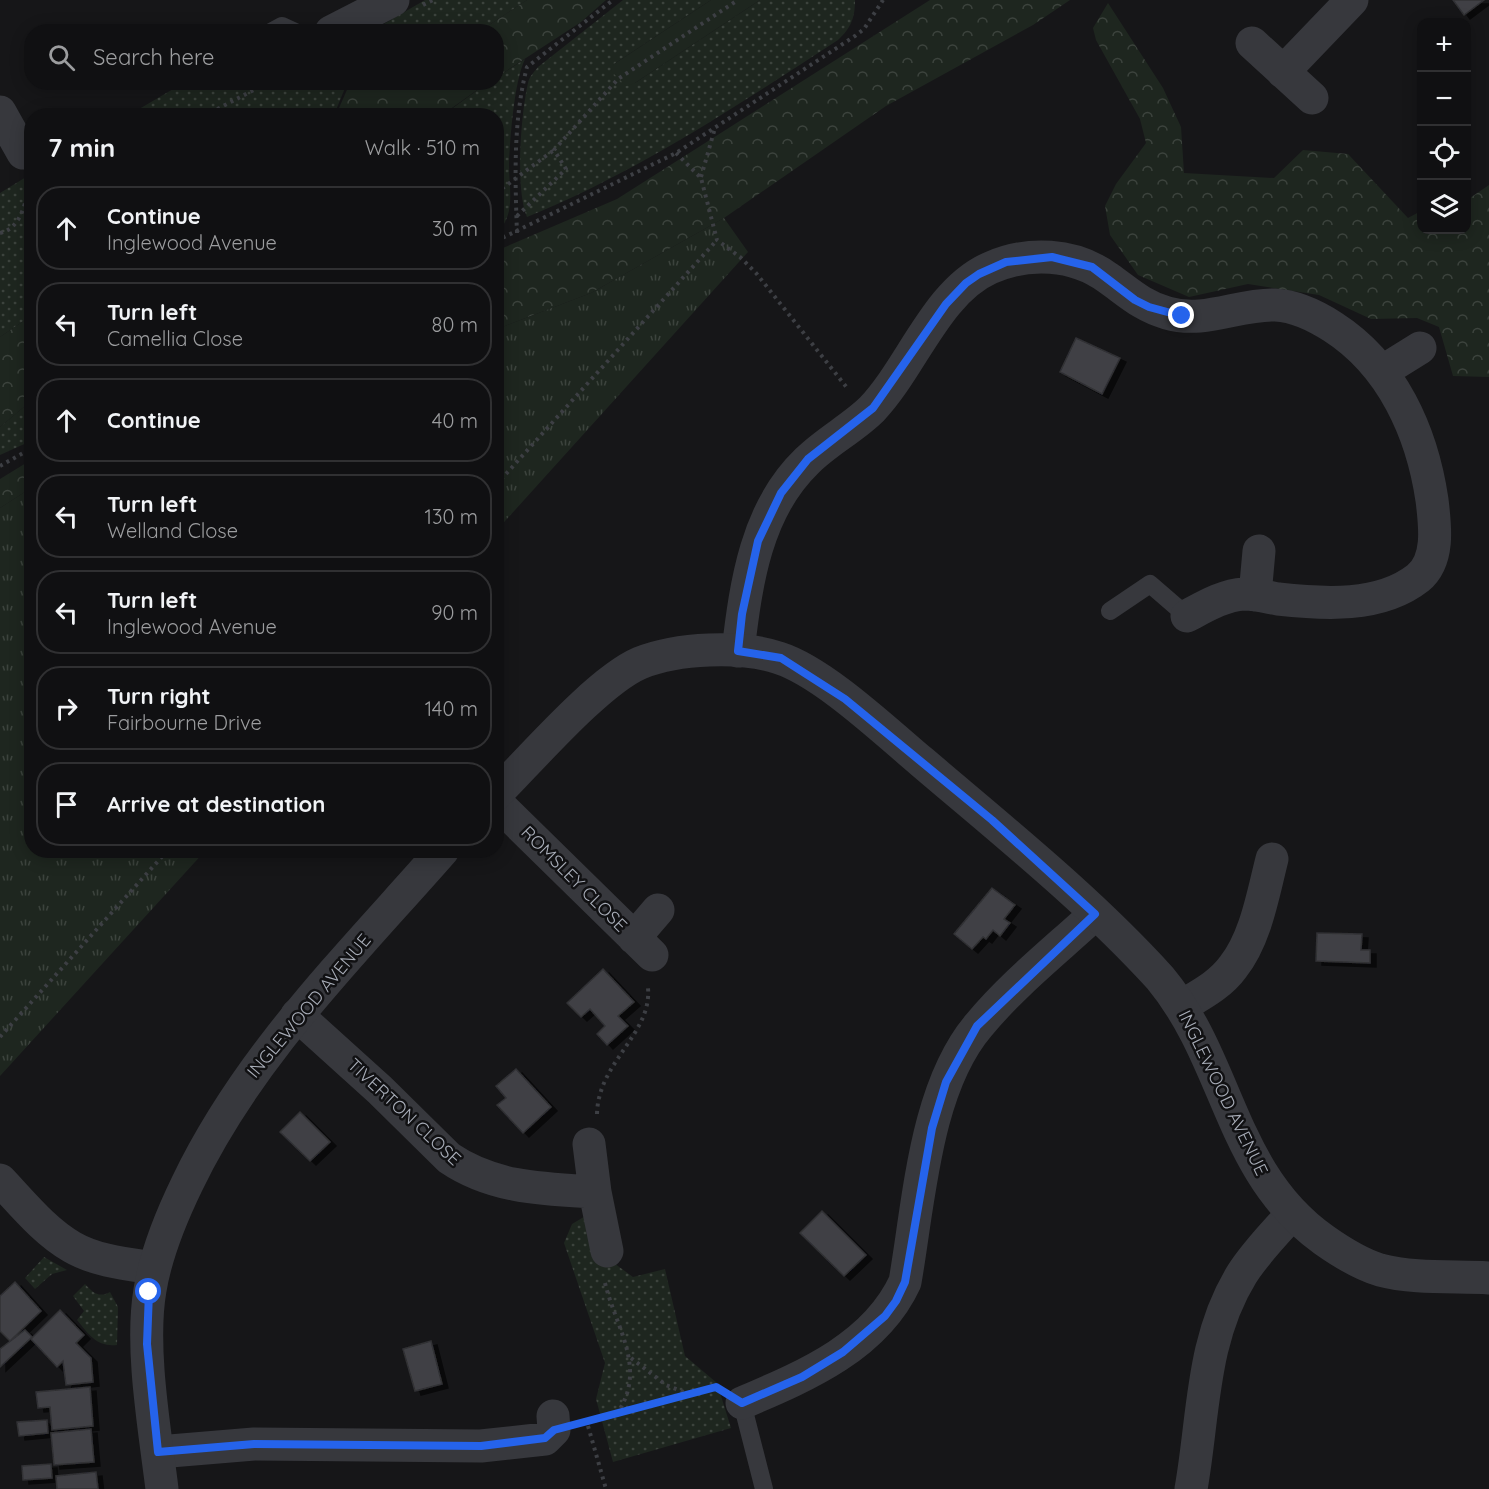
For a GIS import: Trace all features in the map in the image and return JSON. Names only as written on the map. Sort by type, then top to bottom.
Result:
[{"type":"street","points":[[1283,72],[1352,0]]},
{"type":"street","points":[[344,24],[372,5]]},
{"type":"street","points":[[1252,43],[1312,99]]},
{"type":"street","points":[[0,112],[18,157]]},
{"type":"street","points":[[738,651],[751,568],[767,518],[781,493],[808,459],[866,414],[886,391],[946,304],[966,283],[992,267],[1036,257],[1052,257],[1092,267],[1135,300],[1149,307],[1182,316],[1197,318],[1266,305],[1296,309],[1325,322],[1354,341],[1383,371],[1414,431],[1430,488],[1434,544],[1427,569],[1409,584],[1368,599],[1326,603],[1255,595],[1233,596],[1187,616]]},
{"type":"street","points":[[1383,371],[1420,348]]},
{"type":"street","points":[[1255,595],[1258,551]]},
{"type":"street","name":"INGLEWOOD AVENUE","points":[[504,786],[594,697],[627,670],[640,663],[667,656],[738,651],[781,658],[845,699],[992,820],[1143,959],[1182,1006],[1223,1090],[1249,1154],[1274,1192],[1292,1214],[1338,1250],[1379,1270],[1489,1278]]},
{"type":"street","name":"ROMSLEY CLOSE","points":[[504,810],[643,946]]},
{"type":"street","name":"INGLEWOOD AVENUE","points":[[162,1489],[147,1344],[148,1303],[154,1268],[181,1195],[206,1146],[246,1081],[297,1015],[436,858]]},
{"type":"street","points":[[1182,1006],[1214,986],[1240,958],[1258,910],[1272,859]]},
{"type":"street","points":[[643,946],[658,910]]},
{"type":"street","points":[[742,1403],[802,1377],[843,1352],[885,1316],[896,1301],[905,1282],[932,1128],[946,1082],[977,1026],[1095,914]]},
{"type":"street","name":"TIVERTON CLOSE","points":[[297,1015],[380,1090],[449,1158],[462,1167],[502,1183],[529,1188],[595,1191]]},
{"type":"street","points":[[589,1144],[595,1191],[608,1251]]},
{"type":"street","points":[[0,1180],[54,1235],[74,1248],[96,1257],[154,1268]]},
{"type":"street","points":[[1191,1489],[1201,1404],[1220,1321],[1243,1273],[1292,1214]]},
{"type":"street","points":[[158,1452],[254,1444],[481,1446],[545,1438],[553,1423]]},
{"type":"lane","points":[[1110,611],[1150,584],[1187,616]]},
{"type":"lane","points":[[742,1403],[764,1489]]},
{"type":"path","points":[[517,232],[515,181],[521,94],[527,67],[613,0]]},
{"type":"path","points":[[504,188],[554,150],[618,80],[738,0]]},
{"type":"path","points":[[504,238],[676,153],[855,36],[864,29],[883,0]]},
{"type":"path","points":[[219,108],[254,90]]},
{"type":"path","points":[[715,128],[701,178],[717,240],[740,257],[756,273],[866,414]]},
{"type":"path","points":[[516,216],[566,169],[554,150]]},
{"type":"path","points":[[676,153],[701,178]]},
{"type":"path","points":[[0,233],[5,232],[23,213],[24,208]]},
{"type":"path","points":[[504,476],[717,240]]},
{"type":"path","points":[[0,466],[24,452]]},
{"type":"path","points":[[0,1037],[161,858]]},
{"type":"path","points":[[589,1144],[597,1136],[597,1105],[602,1082],[640,1026],[649,999],[643,946]]},
{"type":"path","points":[[608,1251],[599,1260],[611,1308],[631,1358],[627,1398],[618,1413]]},
{"type":"path","points":[[631,1358],[666,1385],[687,1394]]},
{"type":"path","points":[[553,1423],[587,1423],[716,1387],[742,1403]]},
{"type":"path","points":[[587,1423],[606,1489]]},
{"type":"green space","points":[[425,0],[527,0],[491,24],[384,24]]},
{"type":"green space","points":[[527,0],[606,0],[581,22],[504,72],[504,24],[491,24]]},
{"type":"green space","points":[[623,0],[711,0],[614,64],[635,83],[760,0],[855,0],[851,22],[838,40],[687,136],[608,180],[527,217],[521,189],[520,151],[525,96],[529,79],[538,67]]},
{"type":"green space","points":[[711,0],[760,0],[635,83],[626,86],[611,71],[614,64]]},
{"type":"green space","points":[[930,0],[1070,0],[1033,25],[886,106],[724,218],[591,293],[504,326],[504,248],[617,199]]},
{"type":"green space","points":[[1108,3],[1163,88],[1181,127],[1184,173],[1274,178],[1303,150],[1348,154],[1408,218],[1417,213],[1417,234],[1471,234],[1471,197],[1489,185],[1489,377],[1453,376],[1439,327],[1417,318],[1371,319],[1319,295],[1248,284],[1189,297],[1138,275],[1110,235],[1105,206],[1116,184],[1146,143],[1140,119],[1096,40],[1093,28]]},
{"type":"green space","points":[[525,59],[515,96],[509,165],[510,201],[504,223],[504,108],[453,108],[477,90],[504,90],[504,72]]},
{"type":"green space","points":[[171,90],[344,90],[337,108],[141,108]]},
{"type":"green space","points":[[347,90],[477,90],[452,108],[339,108]]},
{"type":"green space","points":[[24,178],[24,321],[0,337],[0,193]]},
{"type":"green space","points":[[724,218],[748,252],[504,522],[504,326],[591,293]]},
{"type":"green space","points":[[24,321],[24,407],[0,427],[0,337]]},
{"type":"green space","points":[[24,407],[24,444],[0,455],[0,427]]},
{"type":"green space","points":[[24,464],[24,493],[0,508],[0,479]]},
{"type":"green space","points":[[24,493],[24,858],[199,858],[0,1076],[0,508]]},
{"type":"green space","points":[[587,1215],[596,1250],[633,1277],[665,1269],[685,1356],[717,1383],[731,1428],[613,1462],[596,1399],[605,1363],[564,1243],[572,1224]]},
{"type":"green space","points":[[44,1257],[67,1270],[52,1274],[35,1289],[25,1278]]},
{"type":"green space","points":[[85,1284],[96,1294],[103,1295],[110,1292],[118,1307],[117,1345],[99,1342],[77,1320],[84,1311],[73,1296]]},
{"type":"building","points":[[1453,0],[1484,0],[1464,15]]},
{"type":"building","points":[[1076,338],[1120,358],[1102,394],[1060,372]]},
{"type":"building","points":[[992,888],[1015,905],[1004,919],[1010,923],[1000,936],[993,930],[986,939],[983,937],[972,949],[954,934]]},
{"type":"building","points":[[1317,933],[1362,934],[1361,950],[1370,950],[1370,963],[1316,961]]},
{"type":"building","points":[[603,969],[634,1002],[618,1016],[628,1026],[607,1045],[597,1034],[605,1026],[590,1009],[581,1017],[567,1003]]},
{"type":"building","points":[[516,1069],[551,1107],[523,1133],[497,1105],[506,1098],[496,1086]]},
{"type":"building","points":[[300,1112],[330,1142],[310,1161],[280,1132]]},
{"type":"building","points":[[822,1211],[866,1255],[844,1276],[800,1233]]},
{"type":"building","points":[[15,1282],[41,1311],[10,1341],[0,1331],[0,1296]]},
{"type":"building","points":[[60,1310],[84,1335],[76,1343],[91,1358],[93,1382],[66,1385],[63,1361],[57,1367],[31,1339]]},
{"type":"building","points":[[25,1330],[32,1337],[0,1367],[0,1349]]},
{"type":"building","points":[[431,1341],[442,1384],[415,1391],[403,1349]]},
{"type":"building","points":[[90,1387],[93,1426],[52,1430],[50,1407],[38,1408],[36,1392]]},
{"type":"building","points":[[47,1420],[48,1433],[19,1436],[17,1422]]},
{"type":"building","points":[[91,1429],[94,1462],[54,1465],[51,1433]]},
{"type":"building","points":[[51,1464],[52,1478],[23,1480],[22,1466]]},
{"type":"building","points":[[96,1472],[98,1489],[57,1489],[56,1476]]},
{"type":"route","points":[[149,1292],[147,1344],[158,1452],[254,1444],[481,1446],[545,1438],[554,1430],[716,1387],[742,1403],[802,1377],[864,1336],[885,1316],[896,1301],[905,1282],[937,1105],[958,1059],[977,1026],[1002,999],[1095,914],[992,820],[845,699],[781,658],[738,651],[742,614],[758,541],[767,518],[792,477],[808,459],[873,408],[946,304],[966,283],[992,267],[1036,257],[1074,261],[1092,267],[1135,300],[1149,307],[1182,316]]}]
